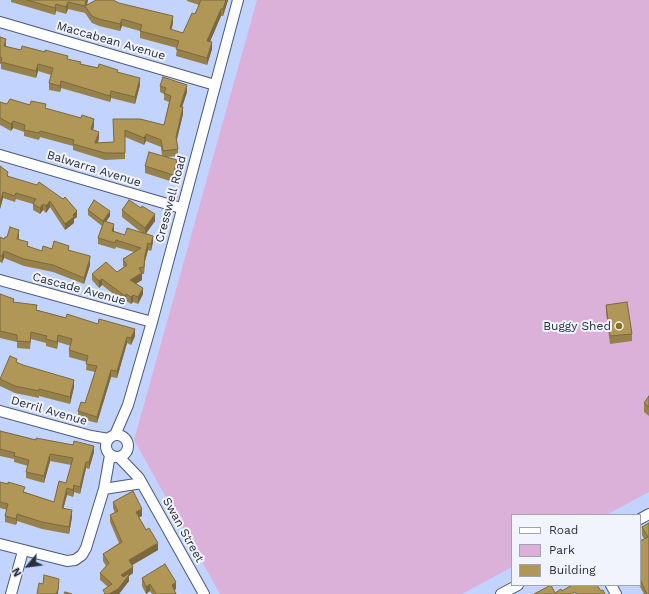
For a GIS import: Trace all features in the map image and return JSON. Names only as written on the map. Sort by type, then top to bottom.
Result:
[{"type":"street","name":"Cresswell Road","points":[[24,551],[67,561],[75,560],[82,555],[86,548],[104,489],[114,445],[128,405],[152,322],[181,208],[238,0]]},
{"type":"street","name":"Maccabean Avenue","points":[[0,22],[215,85]]},
{"type":"street","name":"Balwarra Avenue","points":[[0,155],[181,208]]},
{"type":"street","name":"Cascade Avenue","points":[[0,280],[152,322]]},
{"type":"street","name":"Derril Avenue","points":[[0,411],[91,436],[114,445]]},
{"type":"street","name":"Swan Street","points":[[114,445],[129,444],[128,450],[141,481],[204,594]]},
{"type":"street","name":"Swan Street","points":[[114,445],[141,481]]},
{"type":"street","points":[[114,445],[124,455],[128,450]]},
{"type":"street","points":[[104,489],[141,481]]},
{"type":"street","points":[[0,544],[24,551],[11,594]]},
{"type":"street","points":[[501,594],[516,586]]},
{"type":"green space","points":[[257,0],[649,0],[649,492],[608,514],[511,514],[511,568],[462,594],[220,594],[134,440]]},
{"type":"building","points":[[27,0],[86,0],[85,6],[68,2],[66,7],[56,4],[55,8]]},
{"type":"building","points":[[96,0],[113,0],[119,3],[173,16],[170,29],[183,33],[192,13],[195,14],[201,0],[226,0],[207,41],[212,42],[207,58],[176,49],[179,41],[140,31],[142,25],[122,19],[120,24],[99,19],[92,16],[85,6]]},
{"type":"building","points":[[0,37],[6,39],[4,46],[21,50],[22,46],[45,52],[45,50],[68,56],[67,59],[81,62],[80,64],[98,68],[99,64],[118,70],[117,72],[140,78],[135,97],[111,91],[110,96],[61,81],[60,86],[49,83],[53,68],[38,64],[36,71],[1,62]]},
{"type":"building","points":[[163,77],[187,85],[180,107],[183,107],[176,137],[178,149],[163,151],[161,140],[146,134],[144,138],[125,130],[125,153],[105,153],[73,144],[74,140],[40,131],[39,133],[24,130],[25,125],[13,121],[11,124],[0,118],[0,102],[7,104],[10,99],[30,105],[31,101],[46,104],[45,108],[81,118],[82,115],[94,119],[91,129],[99,132],[95,143],[114,142],[113,119],[140,119],[164,125],[171,96],[164,93],[166,88],[160,86]]},
{"type":"building","points":[[149,152],[177,160],[173,175],[145,166]]},
{"type":"building","points":[[0,166],[8,172],[7,176],[37,185],[39,182],[63,199],[65,197],[77,211],[73,215],[74,217],[65,224],[50,201],[46,206],[43,204],[40,208],[33,204],[36,199],[16,193],[15,196],[3,192],[0,203]]},
{"type":"building","points":[[94,200],[110,211],[103,221],[88,210]]},
{"type":"building","points":[[129,200],[141,208],[142,206],[155,214],[145,228],[122,210]]},
{"type":"building","points":[[104,221],[114,224],[112,231],[125,235],[127,228],[153,236],[151,244],[148,243],[144,267],[139,268],[142,273],[130,280],[143,288],[138,297],[133,295],[131,297],[126,294],[125,296],[102,279],[99,281],[92,274],[106,262],[117,272],[127,265],[123,259],[141,248],[116,240],[115,243],[98,238]]},
{"type":"building","points":[[10,227],[19,230],[17,239],[28,242],[27,246],[42,251],[43,246],[52,249],[54,241],[69,246],[68,250],[90,256],[84,278],[53,265],[24,259],[4,251],[2,256],[0,256],[0,237],[4,239],[7,237]]},
{"type":"building","points":[[0,294],[14,299],[13,302],[37,305],[36,310],[66,318],[67,314],[98,324],[99,319],[135,329],[131,338],[127,337],[117,371],[111,370],[97,417],[78,411],[81,402],[85,403],[97,366],[86,364],[88,356],[69,350],[72,339],[58,335],[57,342],[46,339],[47,336],[31,332],[30,342],[17,341],[17,335],[0,331]]},
{"type":"building","name":"Buggy Shed","points":[[627,302],[632,334],[610,336],[606,305]]},
{"type":"building","points":[[10,356],[17,359],[16,362],[23,365],[74,380],[70,397],[39,389],[39,391],[15,386],[0,379]]},
{"type":"building","points":[[649,396],[649,407],[644,403]]},
{"type":"building","points":[[0,431],[36,440],[36,438],[73,445],[74,441],[94,446],[89,462],[86,462],[80,487],[74,485],[73,490],[67,488],[62,508],[72,510],[69,527],[42,522],[17,514],[16,519],[5,516],[8,504],[0,502],[0,482],[8,484],[8,482],[25,487],[23,492],[54,502],[59,481],[66,483],[73,458],[50,454],[44,476],[26,472],[29,460],[14,456],[15,453],[0,449]]},
{"type":"building","points":[[133,491],[142,509],[136,512],[146,530],[149,528],[158,543],[129,560],[133,567],[121,575],[123,577],[128,574],[129,575],[118,589],[109,594],[105,594],[103,590],[112,584],[100,573],[109,563],[103,554],[122,542],[110,515],[118,511],[113,502]]},
{"type":"building","points":[[649,523],[649,594],[647,594],[641,581],[641,540],[648,537],[642,527]]},
{"type":"building","points":[[165,564],[176,582],[172,585],[176,594],[156,594],[150,584],[146,587],[142,578]]},
{"type":"building","points":[[44,575],[59,579],[56,594],[37,594],[39,583],[43,584]]},
{"type":"building","points":[[549,586],[552,586],[555,593],[570,586],[598,586],[601,591],[603,590],[605,594],[576,594],[575,592],[571,594],[534,594]]},
{"type":"place","name":"Buggy Shed","points":[[619,326]]}]
